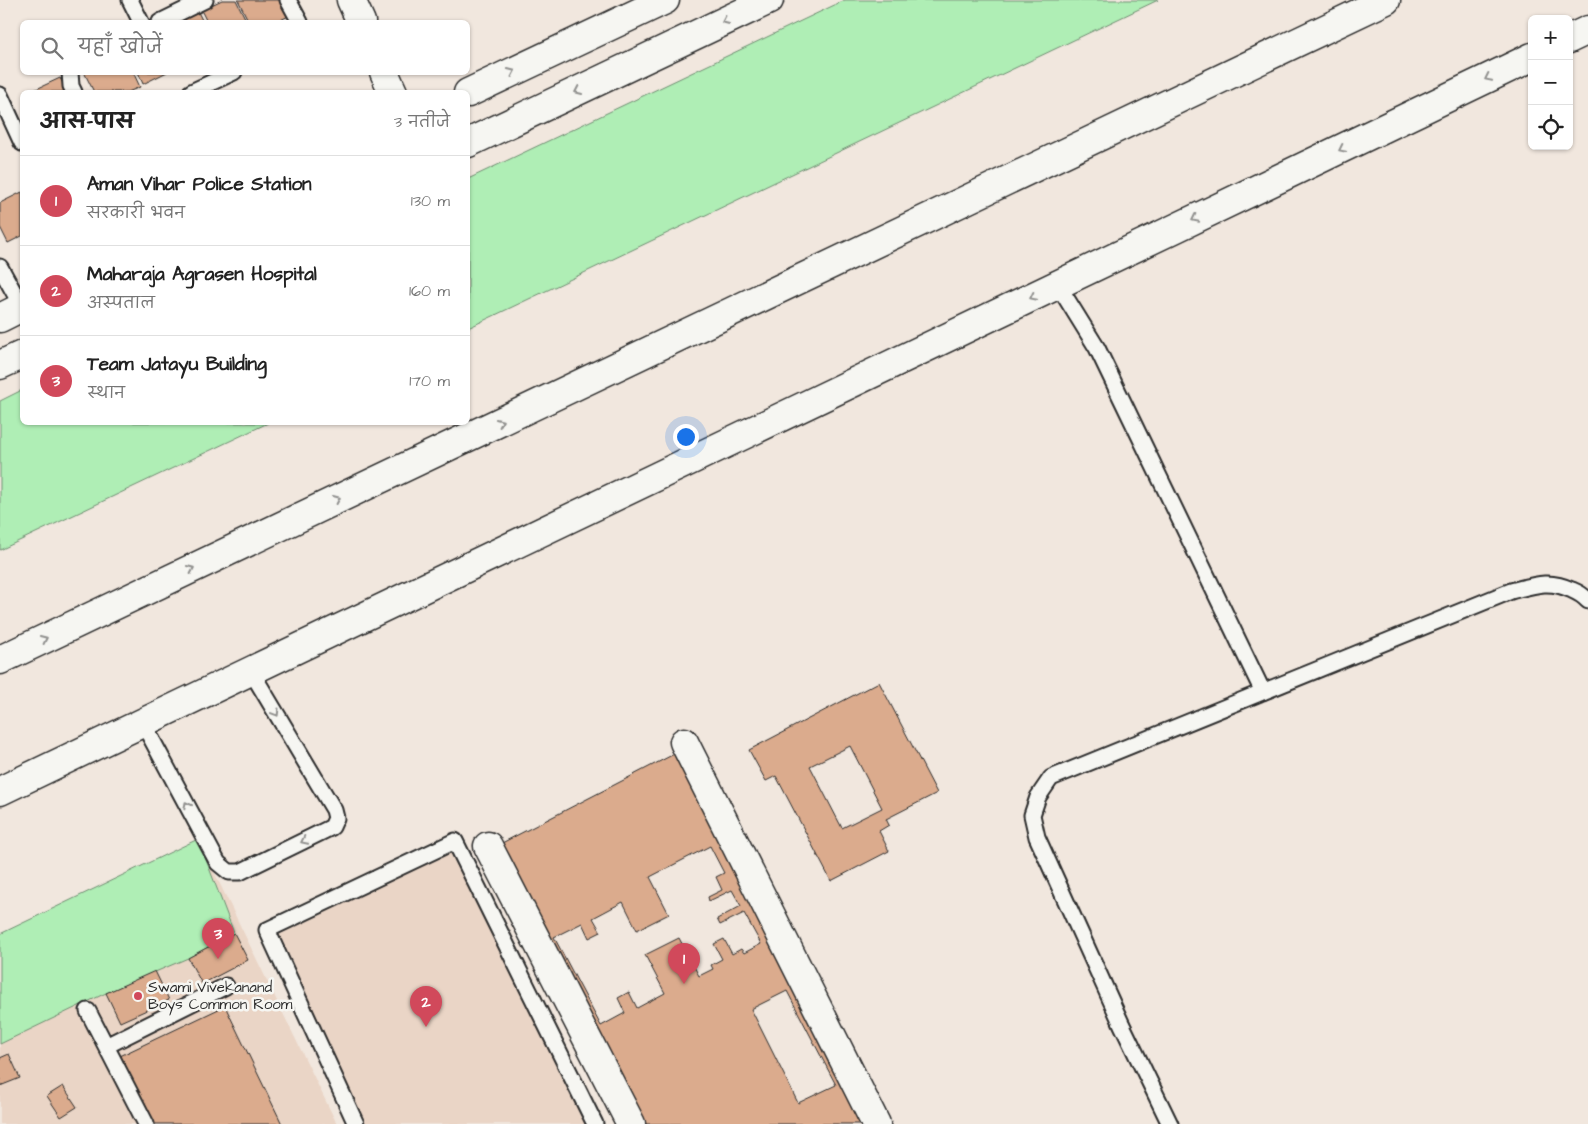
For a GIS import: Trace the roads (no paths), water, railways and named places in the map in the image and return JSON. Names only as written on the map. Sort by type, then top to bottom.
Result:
[{"type":"street","points":[[351,0],[360,20]]},
{"type":"street","points":[[470,92],[665,0]]},
{"type":"street","points":[[470,142],[769,0]]},
{"type":"street","points":[[0,660],[1386,0]]},
{"type":"street","points":[[1573,37],[1588,30]]},
{"type":"street","points":[[0,791],[1528,59]]},
{"type":"street","points":[[385,75],[392,90]]},
{"type":"street","points":[[0,318],[20,308]]},
{"type":"street","points":[[0,365],[20,356]]},
{"type":"street","points":[[684,742],[876,1124]]},
{"type":"street","points":[[488,846],[630,1124]]},
{"type":"lane","points":[[130,0],[140,20]]},
{"type":"lane","points":[[164,20],[205,0]]},
{"type":"lane","points":[[288,0],[299,20]]},
{"type":"lane","points":[[70,75],[73,90]]},
{"type":"lane","points":[[195,90],[228,75]]},
{"type":"lane","points":[[0,96],[20,140]]},
{"type":"lane","points":[[0,267],[20,303]]},
{"type":"lane","points":[[1058,285],[1097,348],[1263,692]]},
{"type":"lane","points":[[1170,1124],[1122,1025],[1036,837],[1032,814],[1038,797],[1051,778],[1511,591],[1539,583],[1560,584],[1583,595],[1588,601]]},
{"type":"lane","points":[[143,723],[218,864],[229,872],[240,872],[332,827],[336,818],[334,810],[251,671]]},
{"type":"lane","points":[[356,1124],[267,930],[455,841],[595,1124]]},
{"type":"lane","points":[[106,1046],[226,986]]},
{"type":"lane","points":[[88,1011],[146,1124]]},
{"type":"place","name":"Team Jatayu Building","points":[[218,959]]},
{"type":"place","name":"Aman Vihar Police Station","points":[[684,984]]},
{"type":"place","name":"Swami Vivekanand Boys Common Room","points":[[138,996]]},
{"type":"place","name":"Maharaja Agrasen Hospital","points":[[426,1027]]}]
